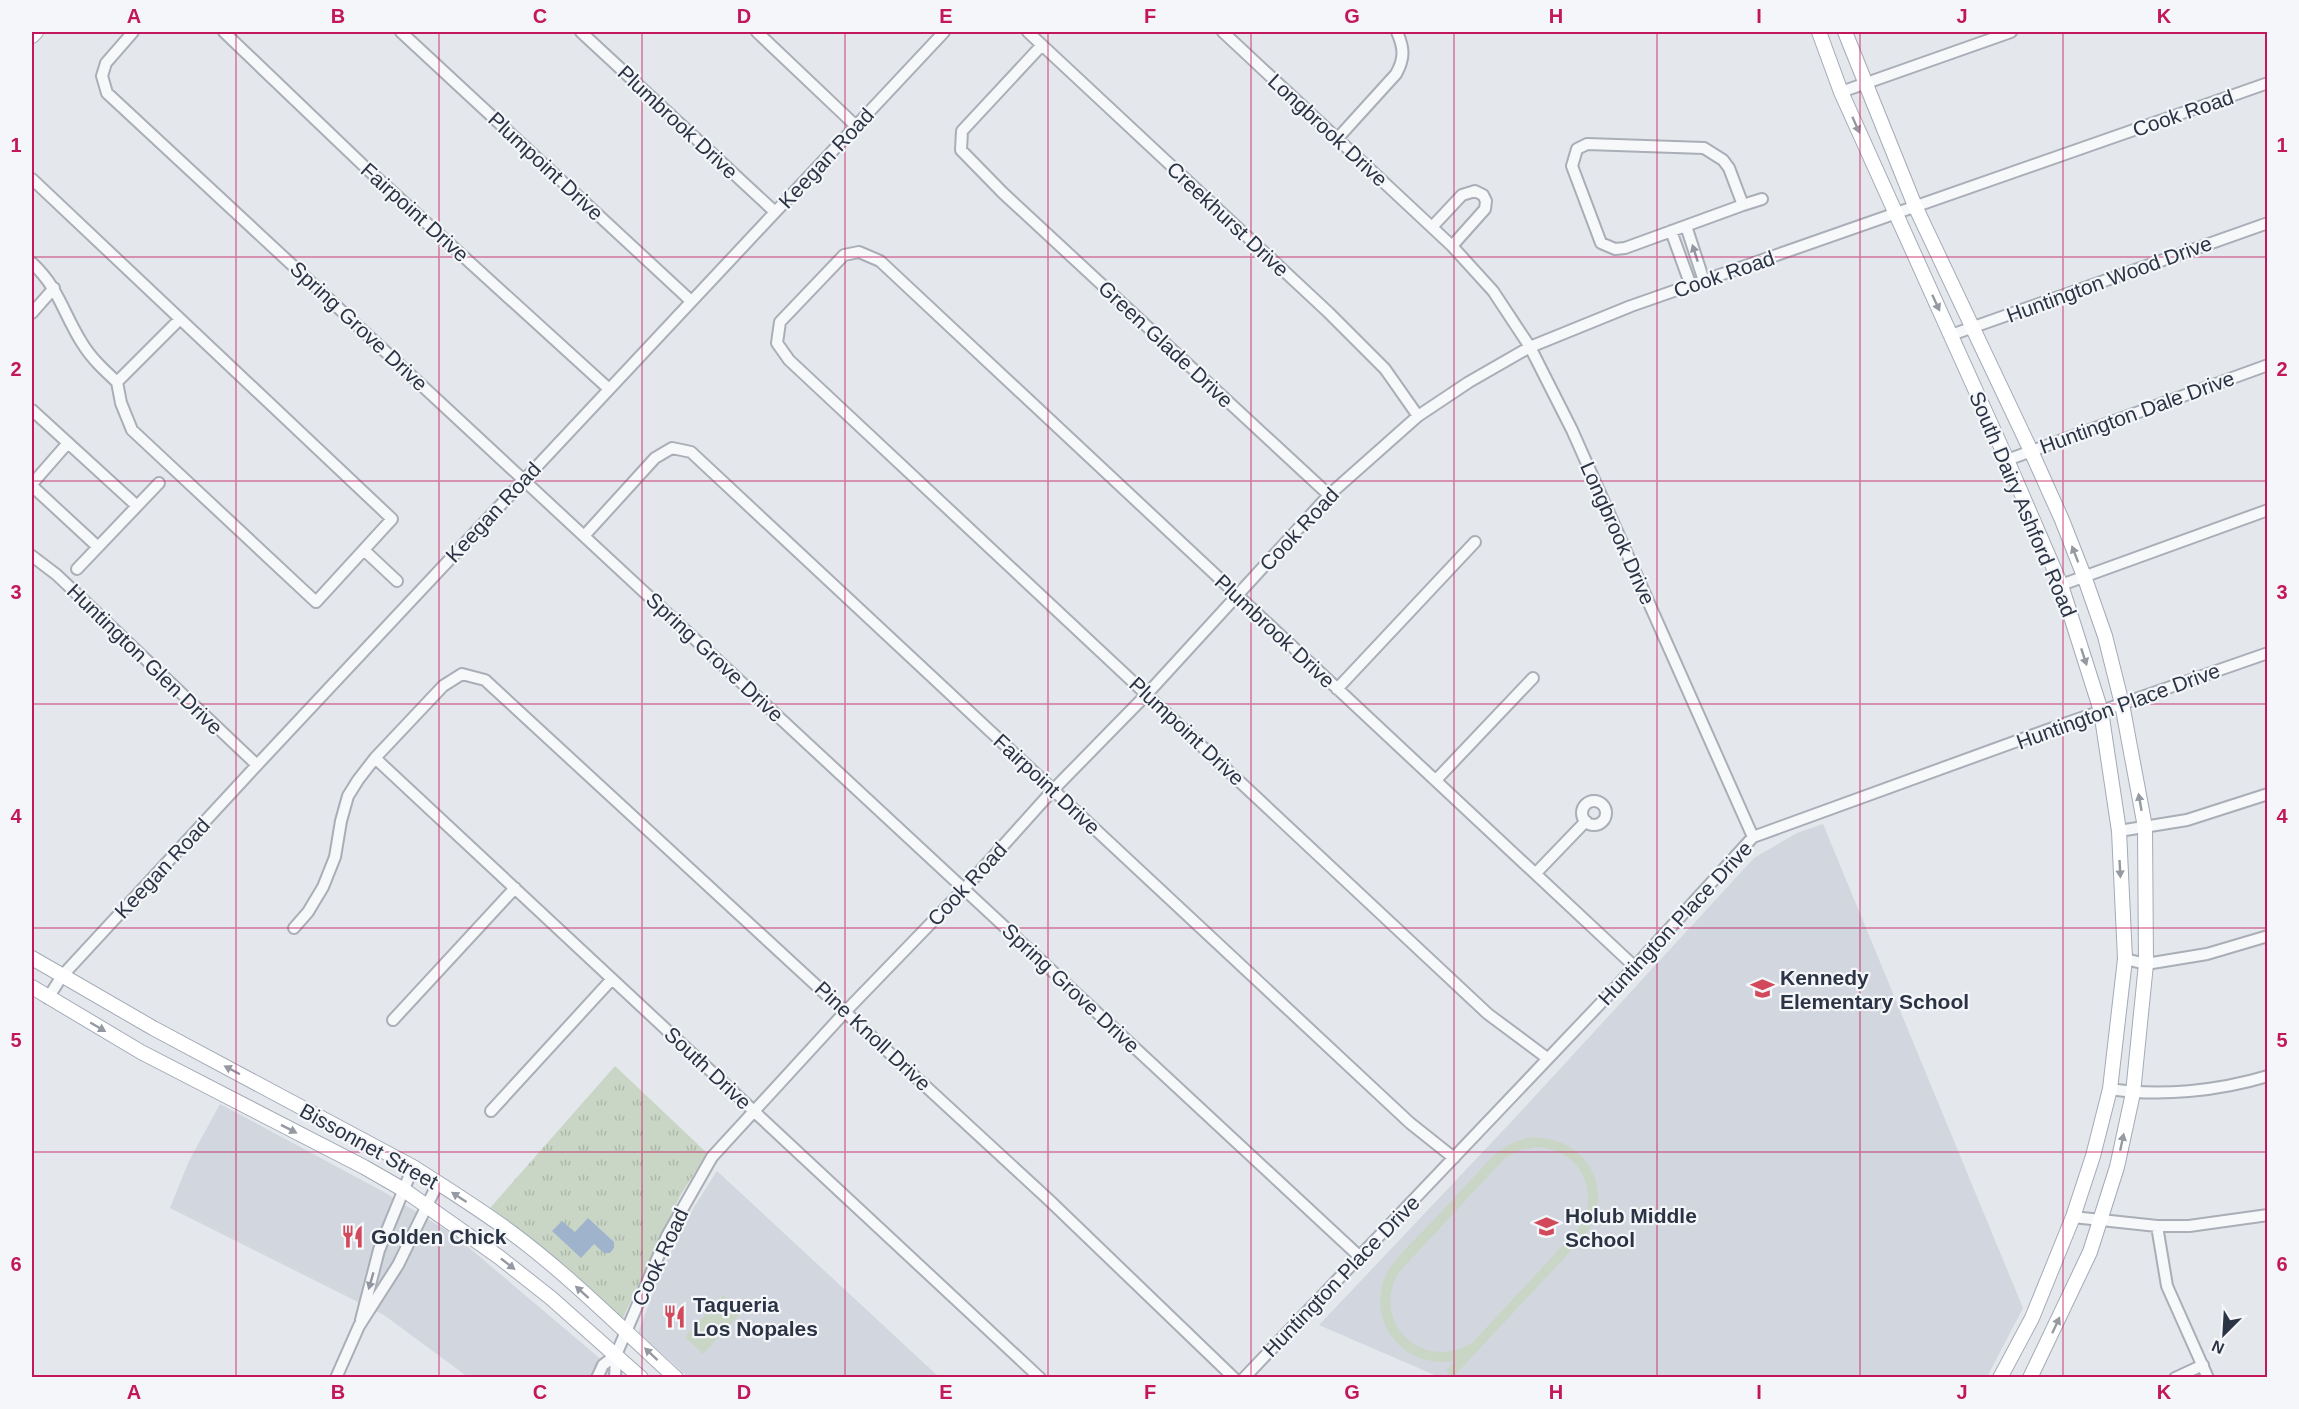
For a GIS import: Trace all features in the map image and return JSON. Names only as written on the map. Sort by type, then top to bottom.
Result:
[{"type":"main road","points":[[32,36],[36,32]]},
{"type":"main road","name":"South Dairy Ashford Road","points":[[1819,32],[1841,92],[2061,585],[2101,711],[2119,831],[2125,959],[2110,1089],[2093,1156],[2073,1218],[2032,1318],[2000,1377]]},
{"type":"main road","name":"South Dairy Ashford Road","points":[[1845,32],[1915,206],[2031,451],[2084,576],[2105,636],[2122,704],[2145,827],[2146,964],[2133,1093],[2117,1167],[2090,1251],[2030,1377]]},
{"type":"main road","name":"Bissonnet Street","points":[[32,958],[153,1028],[413,1167],[438,1183],[513,1233],[676,1377]]},
{"type":"main road","name":"Bissonnet Street","points":[[32,987],[141,1052],[404,1190],[428,1205],[551,1298],[640,1377]]},
{"type":"main road","points":[[141,1052],[153,1028]]},
{"type":"main road","points":[[252,1110],[264,1088]]},
{"type":"street","name":"Spring Grove Drive","points":[[133,32],[106,63],[102,76],[108,93],[1360,1257]]},
{"type":"street","name":"Fairpoint Drive","points":[[224,32],[365,167],[609,389]]},
{"type":"street","name":"Plumpoint Drive","points":[[401,32],[691,301]]},
{"type":"street","name":"Plumbrook Drive","points":[[581,32],[775,212]]},
{"type":"street","points":[[757,32],[856,126]]},
{"type":"street","name":"Creekhurst Drive","points":[[1028,32],[1329,312],[1385,369],[1418,416]]},
{"type":"street","name":"Longbrook Drive","points":[[1223,32],[1452,246],[1493,291],[1530,347],[1572,430],[1754,837]]},
{"type":"street","points":[[1337,139],[1396,74],[1403,62],[1404,47],[1396,32]]},
{"type":"street","points":[[1841,92],[2011,32]]},
{"type":"street","name":"Keegan Road","points":[[48,998],[62,976],[856,126],[938,34]]},
{"type":"street","name":"Green Glade Drive","points":[[1042,45],[962,131],[961,150],[1003,193],[1329,495]]},
{"type":"street","name":"Cook Road","points":[[615,1377],[616,1355],[667,1236],[712,1157],[846,1011],[964,889],[1053,790],[1147,694],[1329,495],[1418,416],[1469,382],[1530,347],[1630,306],[2268,83]]},
{"type":"street","points":[[1743,205],[1730,168],[1723,160],[1704,148],[1587,144],[1576,149],[1572,166],[1601,243],[1615,249],[1625,248],[1762,199]]},
{"type":"street","points":[[32,179],[392,519],[316,603],[132,430],[121,403],[117,382],[95,361],[81,342],[54,288],[32,263]]},
{"type":"street","points":[[1432,227],[1462,195],[1475,191],[1483,195],[1486,201],[1485,209],[1452,246]]},
{"type":"street","name":"Huntington Wood Drive","points":[[1951,335],[2268,223]]},
{"type":"street","points":[[1686,226],[1704,281]]},
{"type":"street","points":[[1671,231],[1691,286]]},
{"type":"street","name":"Plumbrook Drive","points":[[831,399],[789,360],[777,344],[780,322],[844,255],[859,252],[880,261],[1635,967]]},
{"type":"street","points":[[32,313],[54,288]]},
{"type":"street","points":[[117,382],[180,319]]},
{"type":"street","name":"Huntington Dale Drive","points":[[2007,460],[2268,365]]},
{"type":"street","name":"Plumpoint Drive","points":[[831,399],[1488,1014],[1547,1058]]},
{"type":"street","points":[[32,411],[137,506]]},
{"type":"street","points":[[68,444],[32,485],[98,547]]},
{"type":"street","name":"Fairpoint Drive","points":[[584,536],[655,458],[672,448],[691,452],[1410,1124],[1454,1158]]},
{"type":"street","points":[[77,569],[159,483]]},
{"type":"street","points":[[2061,585],[2268,510]]},
{"type":"street","points":[[1337,689],[1475,542]]},
{"type":"street","points":[[365,551],[397,581]]},
{"type":"street","name":"Huntington Glen Drive","points":[[32,556],[57,575],[257,765]]},
{"type":"street","name":"Huntington Place Drive","points":[[1244,1377],[1635,967],[1754,837],[2268,653]]},
{"type":"street","name":"Pine Knoll Drive","points":[[294,928],[308,912],[327,877],[335,857],[340,821],[348,796],[375,758],[443,686],[462,674],[485,680],[846,1011],[1049,1200],[1234,1377]]},
{"type":"street","points":[[1436,780],[1533,678]]},
{"type":"street","name":"South Drive","points":[[375,758],[1040,1377]]},
{"type":"street","points":[[2119,831],[2187,820],[2268,794]]},
{"type":"street","points":[[1536,873],[1586,821]]},
{"type":"street","points":[[393,1020],[514,888]]},
{"type":"street","points":[[2125,959],[2146,964],[2207,954],[2268,936]]},
{"type":"street","points":[[491,1111],[612,979]]},
{"type":"street","points":[[2110,1089],[2133,1093],[2193,1089],[2245,1083],[2268,1076]]},
{"type":"street","points":[[359,1326],[380,1250],[413,1167]]},
{"type":"street","points":[[336,1377],[359,1326],[398,1265],[438,1183]]},
{"type":"street","points":[[2073,1218],[2157,1226],[2189,1226],[2268,1215]]},
{"type":"street","points":[[2157,1226],[2167,1286],[2208,1377]]},
{"type":"street","name":"Cook Road","points":[[597,1377],[603,1365],[616,1355]]},
{"type":"street","points":[[2175,1377],[2203,1365]]},
{"type":"shaded area","points":[[1823,824],[2023,1308],[1987,1377],[1439,1377],[1319,1325],[1513,1120],[1754,858],[1797,833]]},
{"type":"shaded area","points":[[220,1104],[384,1192],[454,1235],[622,1377],[468,1377],[384,1315],[170,1208],[189,1161]]},
{"type":"shaded area","points":[[717,1171],[939,1377],[688,1377],[638,1333],[660,1274],[694,1207]]},
{"type":"green space","points":[[615,1066],[707,1153],[680,1196],[622,1320],[490,1208]]},
{"type":"green space","points":[[1526,1138],[1547,1139],[1565,1145],[1580,1155],[1591,1169],[1597,1185],[1598,1203],[1593,1221],[1582,1239],[1453,1377],[1446,1371],[1455,1361],[1439,1362],[1423,1359],[1409,1353],[1396,1342],[1386,1327],[1381,1311],[1382,1285],[1392,1264],[1493,1156],[1508,1145]],"holes":[[[1536,1147],[1551,1149],[1574,1163],[1587,1186],[1586,1213],[1580,1227],[1473,1342],[1455,1350],[1437,1352],[1420,1347],[1406,1338],[1396,1325],[1391,1309],[1392,1291],[1399,1272],[1506,1157],[1520,1150]]]},
{"type":"green space","points":[[723,1295],[740,1311],[740,1314],[703,1354],[685,1337]]},
{"type":"water","points":[[588,1218],[614,1242],[614,1248],[610,1253],[604,1253],[594,1244],[581,1258],[552,1231],[562,1221],[575,1232]]},
{"type":"place","name":"Kennedy Elementary School","points":[[1762,989]]},
{"type":"place","name":"Holub Middle School","points":[[1547,1227]]},
{"type":"place","name":"Golden Chick","points":[[353,1236]]},
{"type":"place","name":"Taqueria Los Nopales","points":[[675,1316]]}]
